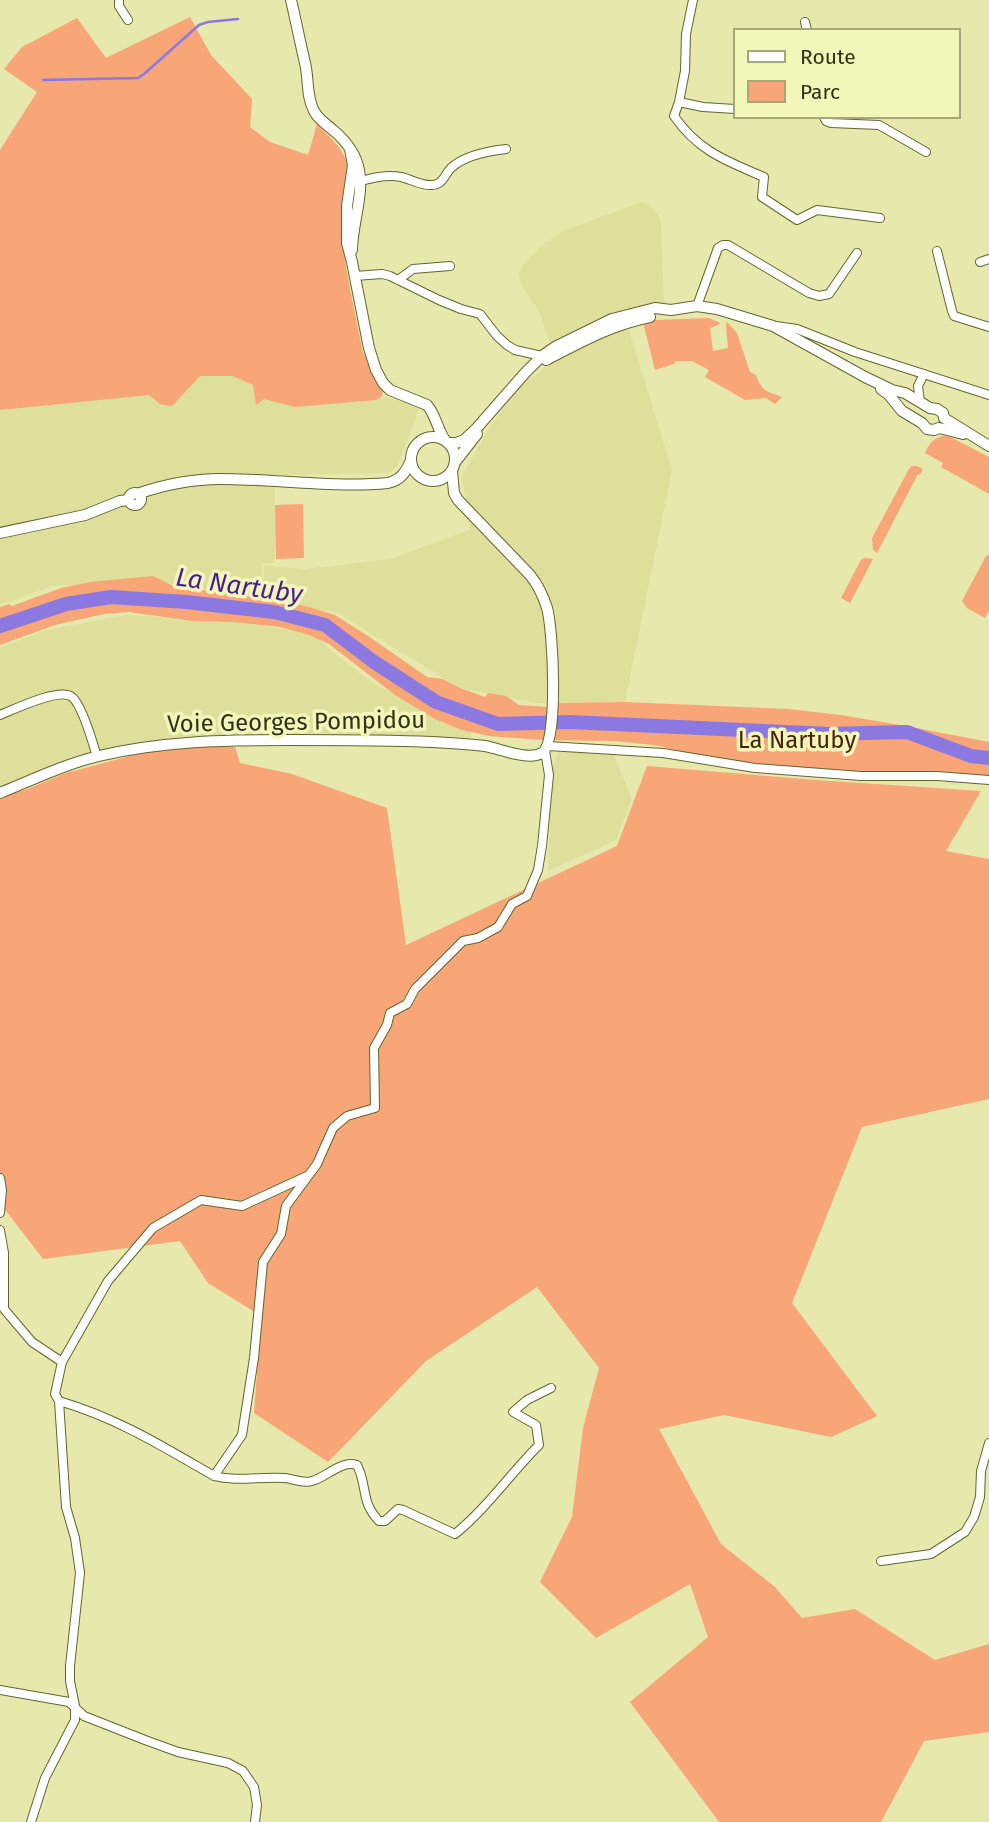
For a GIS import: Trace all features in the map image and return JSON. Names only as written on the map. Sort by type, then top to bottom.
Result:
[{"type":"main road","points":[[292,0],[306,65],[309,98],[314,111],[350,149],[355,182],[347,206],[347,243],[369,348],[379,377],[390,390],[427,405],[433,414],[438,430],[453,449],[454,494]]},
{"type":"main road","points":[[518,380],[624,315],[655,308],[671,310],[697,306],[736,314],[773,326],[865,377],[940,411],[942,423]]},
{"type":"main road","points":[[434,482],[443,480],[483,423],[518,380],[542,356],[560,344],[589,334]]},
{"type":"main road","points":[[865,377],[889,396],[902,411],[924,426],[931,430],[942,423]]},
{"type":"main road","points":[[896,403],[899,396],[905,393]]},
{"type":"main road","points":[[922,423],[923,415],[930,408]]},
{"type":"main road","points":[[433,414],[425,438],[411,453],[412,468],[419,477],[454,494],[525,569],[539,587],[548,609],[554,703],[547,746]]},
{"type":"main road","points":[[425,438],[437,437],[456,443],[464,440],[483,423]]},
{"type":"main road","points":[[942,423],[989,446]]},
{"type":"main road","points":[[0,533],[85,515],[173,485],[221,479],[388,483],[404,474],[411,460]]},
{"type":"main road","name":"Voie Georges Pompidou","points":[[0,793],[80,761],[178,743],[228,740],[405,741],[485,746],[517,755],[538,755],[547,746]]},
{"type":"street","points":[[119,0],[119,6],[128,20]]},
{"type":"street","points":[[693,0],[687,34],[685,71],[674,116],[682,127],[718,157],[764,177],[762,197],[797,220],[817,210],[880,218]]},
{"type":"street","points":[[679,102],[734,109]]},
{"type":"street","points":[[825,119],[831,123],[879,125],[926,152]]},
{"type":"street","points":[[355,182],[371,177],[400,177],[432,186],[440,183],[451,168],[482,151],[506,149]]},
{"type":"street","points":[[697,306],[718,248],[723,245],[728,245],[819,296],[829,294],[857,253]]},
{"type":"street","points":[[937,251],[954,316],[989,327]]},
{"type":"street","points":[[398,279],[413,268],[450,266]]},
{"type":"street","points":[[355,276],[382,275],[398,279],[450,305],[480,314],[507,345],[542,356]]},
{"type":"street","points":[[773,326],[797,329],[855,352],[988,393]]},
{"type":"street","points":[[920,401],[918,386],[924,374]]},
{"type":"street","points":[[905,393],[918,386]]},
{"type":"street","points":[[0,715],[55,694],[65,693],[73,697],[78,705],[97,757]]},
{"type":"street","points":[[214,1476],[242,1435],[254,1358],[263,1262],[281,1234],[286,1206],[317,1164],[333,1128],[347,1116],[375,1108],[374,1048],[390,1013],[407,1004],[415,989],[463,941],[478,938],[498,927],[512,904],[527,896],[538,870],[542,846],[549,775],[547,746],[663,753],[769,769],[861,776],[937,776],[989,780]]},
{"type":"street","points":[[31,1822],[45,1778],[75,1720],[70,1666],[80,1573],[75,1538],[65,1507],[59,1401],[55,1394],[62,1362],[108,1281],[153,1228],[201,1200],[242,1206],[310,1175]]},
{"type":"street","points":[[0,1178],[0,1213]]},
{"type":"street","points":[[0,1230],[4,1253],[4,1308],[32,1342],[62,1362]]},
{"type":"street","points":[[59,1401],[105,1416],[214,1476],[228,1480],[250,1477],[286,1478],[307,1483],[328,1472],[352,1464],[357,1465],[362,1474],[364,1496],[379,1521],[385,1521],[398,1509],[455,1534],[475,1517],[539,1445],[537,1425],[513,1412],[527,1400],[551,1388]]},
{"type":"street","points":[[881,1561],[931,1554],[965,1532],[974,1517],[980,1497],[981,1471],[989,1443]]},
{"type":"street","points":[[0,1690],[69,1702],[84,1716],[145,1740],[178,1752],[228,1763],[243,1771],[254,1787],[257,1805],[255,1822]]},
{"type":"shaded area","points":[[642,202],[649,205],[659,216],[661,224],[664,308],[628,327],[672,470],[625,702],[539,703],[460,688],[338,613],[262,600],[264,566],[306,569],[391,559],[470,530],[462,476],[491,425],[519,387],[554,362],[547,348],[550,343],[538,309],[520,280],[519,274],[523,265],[541,246],[563,231]]},
{"type":"shaded area","points":[[199,372],[255,376],[270,399],[382,396],[420,407],[397,466],[387,473],[275,475],[275,563],[262,563],[260,597],[153,582],[52,586],[0,605],[0,404]]},
{"type":"shaded area","points":[[126,615],[243,622],[315,635],[374,684],[472,730],[470,738],[306,734],[181,737],[82,755],[0,787],[0,647],[47,630]]},
{"type":"shaded area","points":[[558,752],[613,753],[632,799],[616,840],[548,871],[552,769]]},
{"type":"green space","points":[[190,17],[211,55],[252,99],[250,127],[270,142],[308,155],[317,124],[344,155],[349,174],[341,226],[350,290],[363,353],[383,390],[382,396],[376,400],[295,407],[264,399],[256,405],[253,385],[233,376],[200,376],[172,406],[160,404],[149,395],[0,410],[0,150],[37,92],[4,69],[22,47],[77,18],[106,58]]},
{"type":"green space","points":[[709,318],[720,323],[710,328],[713,351],[728,348],[727,322],[737,333],[750,372],[756,375],[760,385],[766,390],[782,397],[775,404],[766,398],[745,400],[705,377],[709,370],[692,361],[676,361],[655,370],[643,322]]},
{"type":"green space","points":[[943,436],[989,457],[989,494],[941,467],[943,463],[925,453],[932,442]]},
{"type":"green space","points":[[912,466],[923,469],[877,553],[873,550],[872,538]]},
{"type":"green space","points":[[303,504],[304,558],[276,559],[275,505]]},
{"type":"green space","points":[[989,555],[989,611],[985,618],[967,608],[962,601]]},
{"type":"green space","points":[[864,558],[873,559],[850,603],[841,598]]},
{"type":"green space","name":"La Nartuby","points":[[153,576],[173,586],[269,599],[335,615],[427,677],[443,679],[485,697],[488,693],[506,696],[519,705],[547,707],[559,703],[625,702],[789,709],[841,715],[989,742],[989,780],[755,768],[654,745],[489,736],[462,730],[435,719],[395,695],[329,644],[280,627],[193,621],[129,612],[104,614],[55,625],[0,645],[0,607],[9,604],[12,606],[61,588]]},
{"type":"green space","points":[[218,745],[235,747],[240,763],[292,774],[387,808],[406,945],[617,846],[647,766],[981,791],[946,851],[989,859],[989,1099],[862,1127],[792,1303],[877,1416],[831,1437],[724,1415],[659,1429],[721,1544],[775,1587],[802,1618],[855,1609],[935,1660],[989,1644],[989,1732],[924,1741],[881,1822],[719,1822],[630,1702],[708,1637],[690,1584],[596,1638],[540,1582],[572,1517],[583,1428],[599,1368],[537,1287],[426,1361],[328,1462],[254,1413],[261,1316],[208,1283],[180,1241],[43,1259],[0,1203],[0,797],[66,773],[145,752]]},
{"type":"waterway","points":[[43,80],[138,78],[199,25],[238,19]]},
{"type":"waterway","name":"La Nartuby","points":[[0,626],[66,604],[111,597],[274,612],[325,625],[374,662],[436,702],[498,724],[570,722],[829,734],[907,732],[971,756],[989,758]]}]
